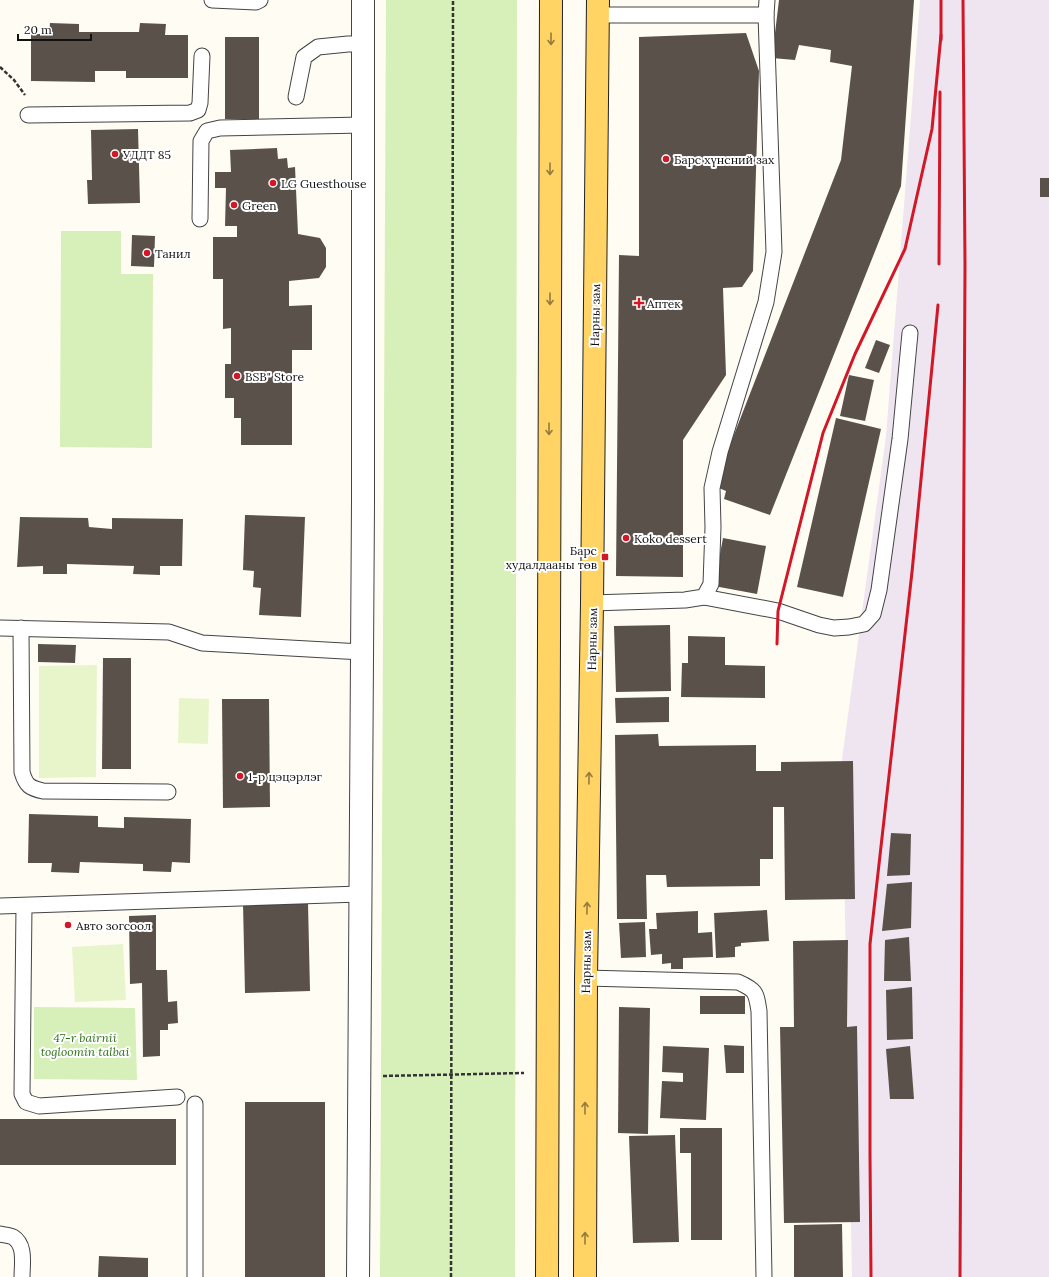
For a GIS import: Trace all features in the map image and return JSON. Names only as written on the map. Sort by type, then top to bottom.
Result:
[{"type":"main road","points":[[547,1277],[551,0]]},
{"type":"main road","name":"Нарны зам","points":[[585,1277],[586,978],[592,603],[598,8]]},
{"type":"street","points":[[358,1277],[363,502],[364,0]]},
{"type":"lane","points":[[212,0],[256,2],[260,0]]},
{"type":"lane","points":[[704,597],[711,584],[713,481],[720,452],[766,302],[774,252],[766,15],[767,0]]},
{"type":"lane","points":[[598,8],[766,15]]},
{"type":"lane","points":[[296,97],[304,57],[318,47],[364,44]]},
{"type":"lane","points":[[28,114],[190,113],[198,110],[200,103],[202,56]]},
{"type":"lane","points":[[200,219],[202,140],[207,131],[220,128],[363,125]]},
{"type":"lane","points":[[592,603],[685,600],[704,597],[778,611],[818,625],[834,628],[864,624],[873,614],[879,590],[900,440],[910,333]]},
{"type":"lane","points":[[0,628],[169,632],[202,643],[362,652]]},
{"type":"lane","points":[[21,628],[22,772],[25,782],[32,789],[43,791],[168,792]]},
{"type":"lane","points":[[0,906],[360,894]]},
{"type":"lane","points":[[24,906],[22,1094],[26,1102],[39,1106],[177,1097]]},
{"type":"lane","points":[[586,978],[738,982],[751,987],[757,996],[759,1011],[764,1277]]},
{"type":"lane","points":[[195,1104],[195,1277]]},
{"type":"lane","points":[[0,1234],[12,1236],[19,1242],[22,1252],[22,1277]]},
{"type":"path","points":[[451,1277],[450,1074],[453,0]]},
{"type":"path","points":[[0,67],[14,80],[27,98],[28,114]]},
{"type":"path","points":[[359,1076],[526,1074]]},
{"type":"shaded area","points":[[920,0],[1049,0],[1049,1277],[852,1277],[842,759],[886,436]]},
{"type":"green space","points":[[386,0],[517,0],[515,1277],[380,1277]]},
{"type":"green space","points":[[61,231],[121,231],[121,274],[153,274],[152,448],[60,447]]},
{"type":"green space","points":[[97,665],[96,777],[39,778],[39,666]]},
{"type":"green space","points":[[179,698],[209,699],[208,744],[178,743]]},
{"type":"green space","points":[[123,944],[126,1000],[75,1002],[72,947]]},
{"type":"green space","name":"47-r bairnii togloomin talbai","points":[[34,1007],[135,1008],[137,1080],[34,1079]]},
{"type":"building","points":[[779,0],[914,0],[901,186],[770,515],[724,499],[726,491],[714,486],[841,160],[852,66],[830,62],[831,50],[799,45],[795,60],[772,58]]},
{"type":"building","points":[[50,23],[79,24],[79,32],[139,32],[140,23],[166,24],[165,35],[188,35],[188,78],[126,78],[126,71],[95,71],[95,82],[31,81],[31,34],[49,34]]},
{"type":"building","points":[[746,33],[759,71],[753,271],[742,287],[723,288],[726,375],[683,440],[683,577],[616,576],[619,255],[639,256],[639,37]]},
{"type":"building","points":[[225,37],[259,37],[259,119],[225,119]]},
{"type":"building","name":"УДДТ 85","points":[[138,129],[140,203],[88,204],[87,180],[92,180],[91,130]]},
{"type":"building","points":[[277,148],[278,159],[287,158],[288,168],[295,167],[298,234],[320,238],[326,248],[326,267],[319,278],[289,281],[289,306],[312,305],[312,350],[292,350],[292,445],[241,445],[241,418],[234,418],[234,398],[225,398],[225,364],[231,364],[231,328],[223,329],[223,279],[213,279],[213,237],[237,237],[237,226],[225,226],[226,188],[215,188],[215,172],[231,172],[230,150]]},
{"type":"building","points":[[1040,178],[1049,178],[1049,197],[1040,197]]},
{"type":"building","points":[[132,235],[155,236],[154,267],[131,266]]},
{"type":"building","points":[[876,340],[890,345],[879,373],[865,368]]},
{"type":"building","points":[[849,375],[874,380],[865,421],[840,416]]},
{"type":"building","points":[[836,418],[881,429],[843,597],[797,587]]},
{"type":"building","points":[[245,515],[305,517],[301,617],[259,615],[261,588],[253,587],[254,571],[243,570]]},
{"type":"building","points":[[20,517],[88,518],[89,527],[112,529],[112,518],[183,519],[182,566],[160,566],[160,575],[133,574],[134,566],[67,564],[67,574],[43,574],[43,566],[17,567]]},
{"type":"building","points":[[723,538],[766,546],[757,594],[714,586]]},
{"type":"building","points":[[670,625],[671,691],[616,692],[614,626]]},
{"type":"building","points":[[688,636],[725,637],[725,665],[765,666],[765,698],[681,697],[682,663],[688,663]]},
{"type":"building","points":[[38,644],[76,645],[75,663],[38,662]]},
{"type":"building","points":[[103,658],[131,658],[131,769],[102,769]]},
{"type":"building","points":[[669,697],[669,722],[616,723],[615,698]]},
{"type":"building","points":[[222,699],[269,699],[270,807],[223,808]]},
{"type":"building","points":[[658,734],[659,746],[756,745],[756,771],[781,771],[781,762],[853,761],[855,899],[785,900],[784,807],[773,807],[773,859],[760,859],[760,886],[667,887],[666,875],[646,875],[647,919],[617,919],[615,735]]},
{"type":"building","points":[[29,814],[98,816],[98,827],[124,828],[124,817],[191,819],[190,863],[172,862],[171,872],[143,871],[143,864],[80,862],[79,873],[51,872],[52,863],[28,863]]},
{"type":"building","points":[[891,833],[911,834],[910,875],[887,876]]},
{"type":"building","points":[[912,882],[911,928],[882,931],[887,884]]},
{"type":"building","points":[[308,903],[310,991],[245,993],[243,904]]},
{"type":"building","points":[[767,910],[769,941],[741,943],[741,946],[735,947],[735,957],[716,958],[714,913]]},
{"type":"building","points":[[698,911],[698,933],[712,932],[713,957],[683,958],[683,969],[671,969],[671,963],[662,964],[662,954],[651,955],[649,929],[657,929],[656,913]]},
{"type":"building","points":[[156,915],[156,970],[167,970],[168,1002],[177,1001],[178,1023],[168,1024],[168,1030],[160,1030],[160,1056],[143,1057],[142,983],[130,984],[129,916]]},
{"type":"building","points":[[645,922],[646,957],[621,958],[619,923]]},
{"type":"building","points":[[909,937],[911,981],[884,981],[885,940]]},
{"type":"building","points":[[848,940],[847,1027],[857,1026],[860,1222],[784,1223],[780,1027],[794,1027],[793,941]]},
{"type":"building","points":[[912,987],[913,1039],[887,1040],[886,990]]},
{"type":"building","points":[[700,996],[745,996],[745,1014],[700,1014]]},
{"type":"building","points":[[619,1007],[650,1008],[648,1134],[618,1133]]},
{"type":"building","points":[[724,1045],[744,1046],[744,1073],[726,1073]]},
{"type":"building","points":[[663,1046],[709,1048],[706,1120],[660,1118],[662,1081],[683,1082],[683,1073],[662,1072]]},
{"type":"building","points":[[910,1046],[914,1099],[890,1099],[886,1049]]},
{"type":"building","points":[[245,1102],[325,1102],[325,1277],[245,1277]]},
{"type":"building","points":[[0,1119],[176,1119],[176,1165],[0,1165]]},
{"type":"building","points":[[680,1128],[722,1128],[722,1240],[691,1240],[691,1153],[680,1153]]},
{"type":"building","points":[[675,1135],[679,1242],[633,1243],[629,1136]]},
{"type":"building","points":[[842,1224],[843,1277],[794,1277],[794,1225]]},
{"type":"building","points":[[99,1256],[148,1258],[148,1277],[98,1277]]},
{"type":"railway","points":[[941,0],[941,40]]},
{"type":"railway","points":[[960,1277],[965,266],[963,0]]},
{"type":"railway","points":[[777,644],[778,611],[823,433],[855,354],[905,249],[932,129],[941,35]]},
{"type":"railway","points":[[939,264],[940,92]]},
{"type":"railway","points":[[871,1277],[870,944],[912,572],[938,305]]},
{"type":"place","name":"УДДТ 85","points":[[115,154]]},
{"type":"place","name":"Барс хүнсний зах","points":[[666,159]]},
{"type":"place","name":"LG Guesthouse","points":[[273,183]]},
{"type":"place","name":"Green","points":[[234,205]]},
{"type":"place","name":"Танил","points":[[147,253]]},
{"type":"place","name":"Аптек","points":[[639,303]]},
{"type":"place","name":"BSB\" Store","points":[[237,376]]},
{"type":"place","name":"Koko dessert","points":[[626,538]]},
{"type":"place","name":"Барс худалдааны төв","points":[[605,557]]},
{"type":"place","name":"1-р цэцэрлэг","points":[[240,776]]},
{"type":"place","name":"Авто зогсоол","points":[[68,925]]}]
